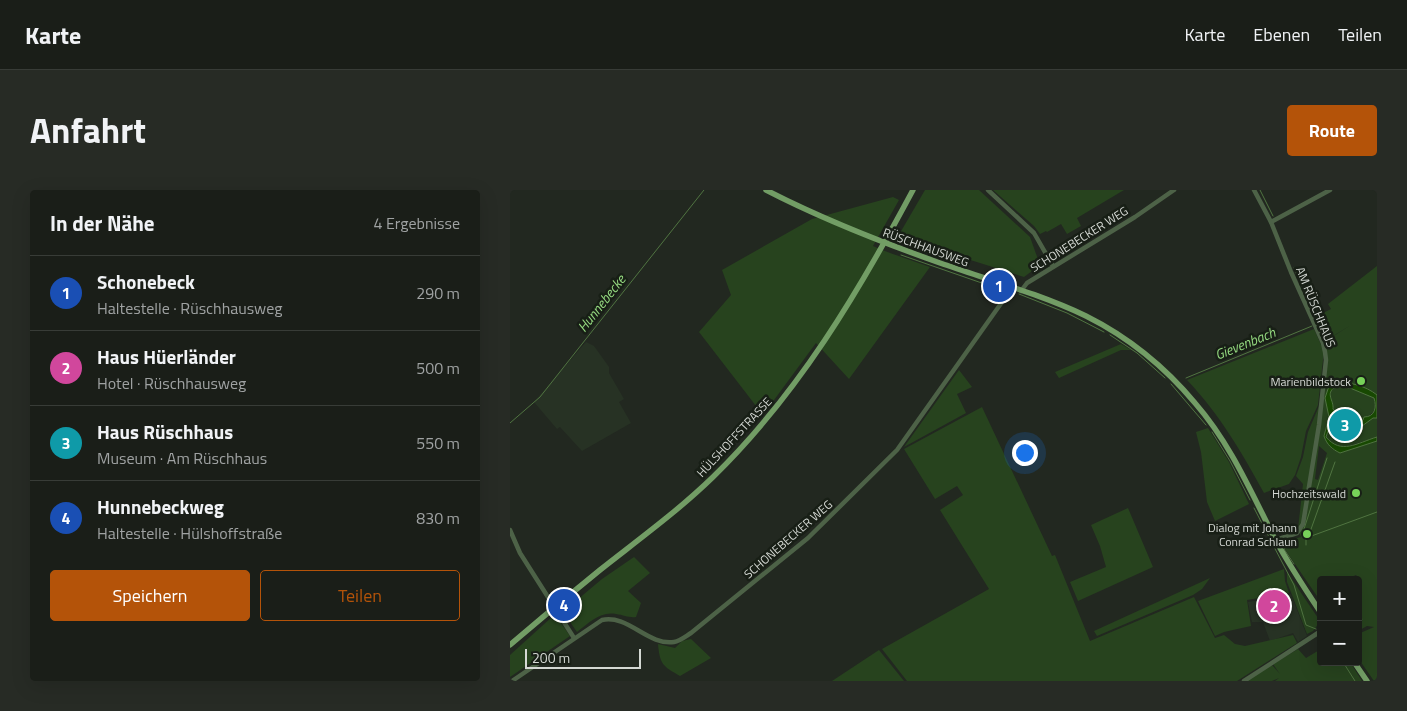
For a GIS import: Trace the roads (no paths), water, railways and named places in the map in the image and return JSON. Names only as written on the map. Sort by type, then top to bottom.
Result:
[{"type":"main road","name":"RÜSCHHAUSWEG","points":[[766,190],[824,218],[885,243],[1070,309],[1105,327],[1139,350],[1174,380],[1206,416],[1227,447],[1295,574],[1317,607]]},
{"type":"main road","name":"HÜLSHOFFSTRASSE","points":[[510,646],[555,607],[671,514],[713,477],[742,447],[778,405],[810,363],[885,243],[913,190]]},
{"type":"main road","points":[[1357,666],[1367,681]]},
{"type":"street","points":[[988,190],[1034,233],[1053,266]]},
{"type":"street","name":"SCHONEBECKER WEG","points":[[1021,291],[1026,283],[1135,217],[1174,190]]},
{"type":"street","points":[[1254,190],[1271,222],[1330,190]]},
{"type":"street","name":"AM RÜSCHHAUS","points":[[1271,222],[1323,343],[1326,360],[1316,444],[1303,524],[1297,533],[1276,540]]},
{"type":"street","name":"SCHONEBECKER WEG","points":[[512,681],[599,622],[610,619],[620,621],[667,642],[678,641],[691,632],[808,538],[897,450],[1012,288]]},
{"type":"street","points":[[510,530],[520,553],[574,638]]},
{"type":"street","points":[[1244,681],[1317,634]]},
{"type":"waterway","name":"Hunnebecke","points":[[510,423],[540,397],[704,190]]},
{"type":"waterway","name":"Gievenbach","points":[[1260,190],[1273,216]]},
{"type":"waterway","points":[[901,255],[1002,290]]},
{"type":"waterway","name":"Gievenbach","points":[[1294,268],[1313,311]]},
{"type":"waterway","points":[[1019,294],[1067,313],[1104,332]]},
{"type":"waterway","name":"Gievenbach","points":[[1315,315],[1318,323]]},
{"type":"waterway","name":"Gievenbach","points":[[1186,378],[1312,326]]},
{"type":"waterway","points":[[1110,335],[1137,353],[1165,378]]},
{"type":"waterway","name":"Gievenbach","points":[[1171,384],[1206,425]]},
{"type":"waterway","name":"Gievenbach","points":[[1212,432],[1230,461],[1250,500]]},
{"type":"waterway","points":[[1304,529],[1327,458]]},
{"type":"waterway","points":[[1310,532],[1335,462]]},
{"type":"waterway","name":"Gievenbach","points":[[1254,508],[1269,537]]},
{"type":"waterway","points":[[1306,545],[1306,538],[1377,512]]},
{"type":"waterway","points":[[1294,564],[1284,549],[1285,546],[1297,541]]},
{"type":"waterway","name":"Gievenbach","points":[[1272,543],[1294,585],[1306,625],[1316,629]]},
{"type":"waterway","name":"Gievenbach","points":[[1346,666],[1355,681]]},
{"type":"place","name":"Schonebeck","points":[[999,286]]},
{"type":"place","name":"Marienbildstock","points":[[1361,381]]},
{"type":"place","name":"Haus Rüschhaus","points":[[1345,425]]},
{"type":"place","name":"Hochzeitswald","points":[[1356,493]]},
{"type":"place","name":"Dialog mit Johann Conrad Schlaun","points":[[1307,534]]},
{"type":"place","name":"Hunnebeckweg","points":[[564,605]]},
{"type":"place","name":"Haus Hüerländer","points":[[1274,606]]}]
